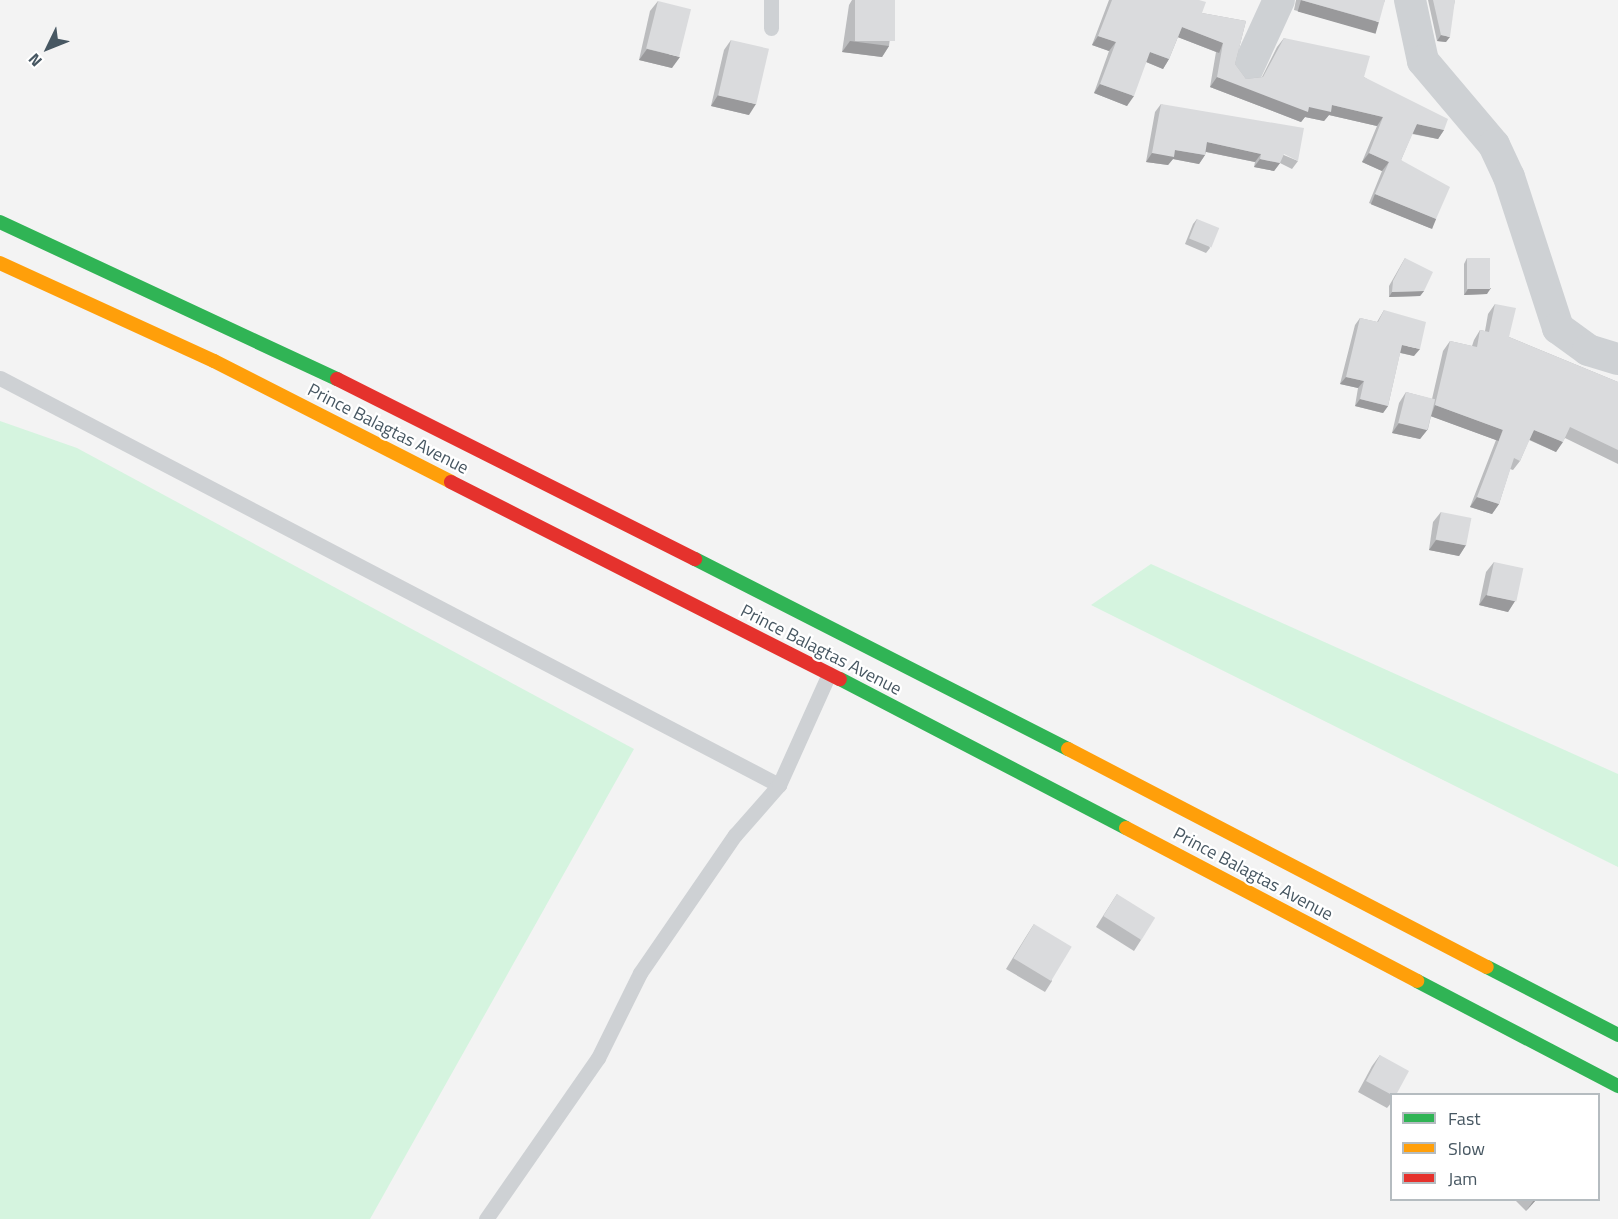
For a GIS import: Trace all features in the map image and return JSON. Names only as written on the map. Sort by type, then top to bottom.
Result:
[{"type":"main road","name":"Prince Balagtas Avenue","points":[[0,222],[232,327],[850,636],[1618,1035]]},
{"type":"main road","name":"Prince Balagtas Avenue","points":[[0,263],[214,361],[472,492],[829,674],[1618,1086]]},
{"type":"main road","points":[[472,492],[490,457]]},
{"type":"street","points":[[1246,72],[1280,0]]},
{"type":"street","points":[[1410,0],[1423,61],[1494,145],[1509,177],[1557,328],[1588,350],[1618,359]]},
{"type":"lane","points":[[771,0],[771,28]]},
{"type":"lane","points":[[0,378],[779,785]]},
{"type":"lane","points":[[486,1219],[597,1058],[640,973],[735,836],[779,785],[829,674]]},
{"type":"green space","points":[[0,421],[77,448],[634,749],[370,1219],[0,1219]]},
{"type":"green space","points":[[1151,564],[1618,774],[1618,867],[1091,605]]},
{"type":"building","points":[[855,0],[895,0],[895,41],[855,41]]},
{"type":"building","points":[[1112,0],[1199,0],[1206,2],[1202,13],[1246,21],[1235,64],[1246,79],[1263,77],[1284,38],[1370,56],[1364,77],[1448,119],[1444,130],[1417,124],[1401,160],[1450,187],[1436,219],[1375,194],[1389,162],[1369,153],[1383,117],[1332,105],[1331,112],[1309,107],[1308,112],[1217,77],[1223,43],[1182,27],[1169,59],[1150,52],[1134,96],[1100,84],[1116,42],[1098,36]]},
{"type":"building","points":[[1301,0],[1385,0],[1379,22]]},
{"type":"building","points":[[1433,0],[1455,0],[1450,37],[1441,35]]},
{"type":"building","points":[[658,1],[691,9],[679,57],[646,49]]},
{"type":"building","points":[[731,40],[769,49],[756,104],[718,96]]},
{"type":"building","points":[[1161,104],[1304,128],[1298,161],[1284,154],[1280,163],[1260,159],[1261,154],[1207,142],[1205,155],[1175,150],[1174,157],[1152,153]]},
{"type":"building","points":[[1197,219],[1219,228],[1211,247],[1189,238]]},
{"type":"building","points":[[1405,258],[1433,272],[1424,291],[1392,292],[1393,281]]},
{"type":"building","points":[[1467,258],[1490,258],[1490,289],[1467,289]]},
{"type":"building","points":[[1495,304],[1516,308],[1509,337],[1618,382],[1618,450],[1570,427],[1563,442],[1534,430],[1520,461],[1514,458],[1499,504],[1477,497],[1503,430],[1435,405],[1450,341],[1477,347],[1480,330],[1489,332]]},
{"type":"building","points":[[1384,310],[1426,322],[1420,349],[1402,345],[1388,406],[1360,399],[1364,381],[1346,377],[1360,318],[1378,322]]},
{"type":"building","points":[[1406,392],[1435,399],[1427,430],[1398,423]]},
{"type":"building","points":[[1441,512],[1471,518],[1466,545],[1436,539]]},
{"type":"building","points":[[1494,562],[1523,568],[1516,601],[1487,595]]},
{"type":"building","points":[[1117,894],[1155,918],[1141,940],[1103,916]]},
{"type":"building","points":[[1034,924],[1072,947],[1051,981],[1013,958]]},
{"type":"building","points":[[1380,1055],[1409,1071],[1397,1093],[1390,1094],[1366,1081]]},
{"type":"traffic: fast","points":[[0,222],[337,379]]},
{"type":"traffic: fast","points":[[695,559],[1068,749]]},
{"type":"traffic: fast","points":[[840,679],[1126,828]]},
{"type":"traffic: fast","points":[[1487,967],[1618,1035]]},
{"type":"traffic: fast","points":[[1417,981],[1618,1086]]},
{"type":"traffic: slow","points":[[0,263],[214,361],[451,482]]},
{"type":"traffic: slow","points":[[1068,749],[1487,967]]},
{"type":"traffic: slow","points":[[1126,828],[1417,981]]},
{"type":"traffic: jam","points":[[337,379],[695,559]]},
{"type":"traffic: jam","points":[[451,482],[840,679]]}]
